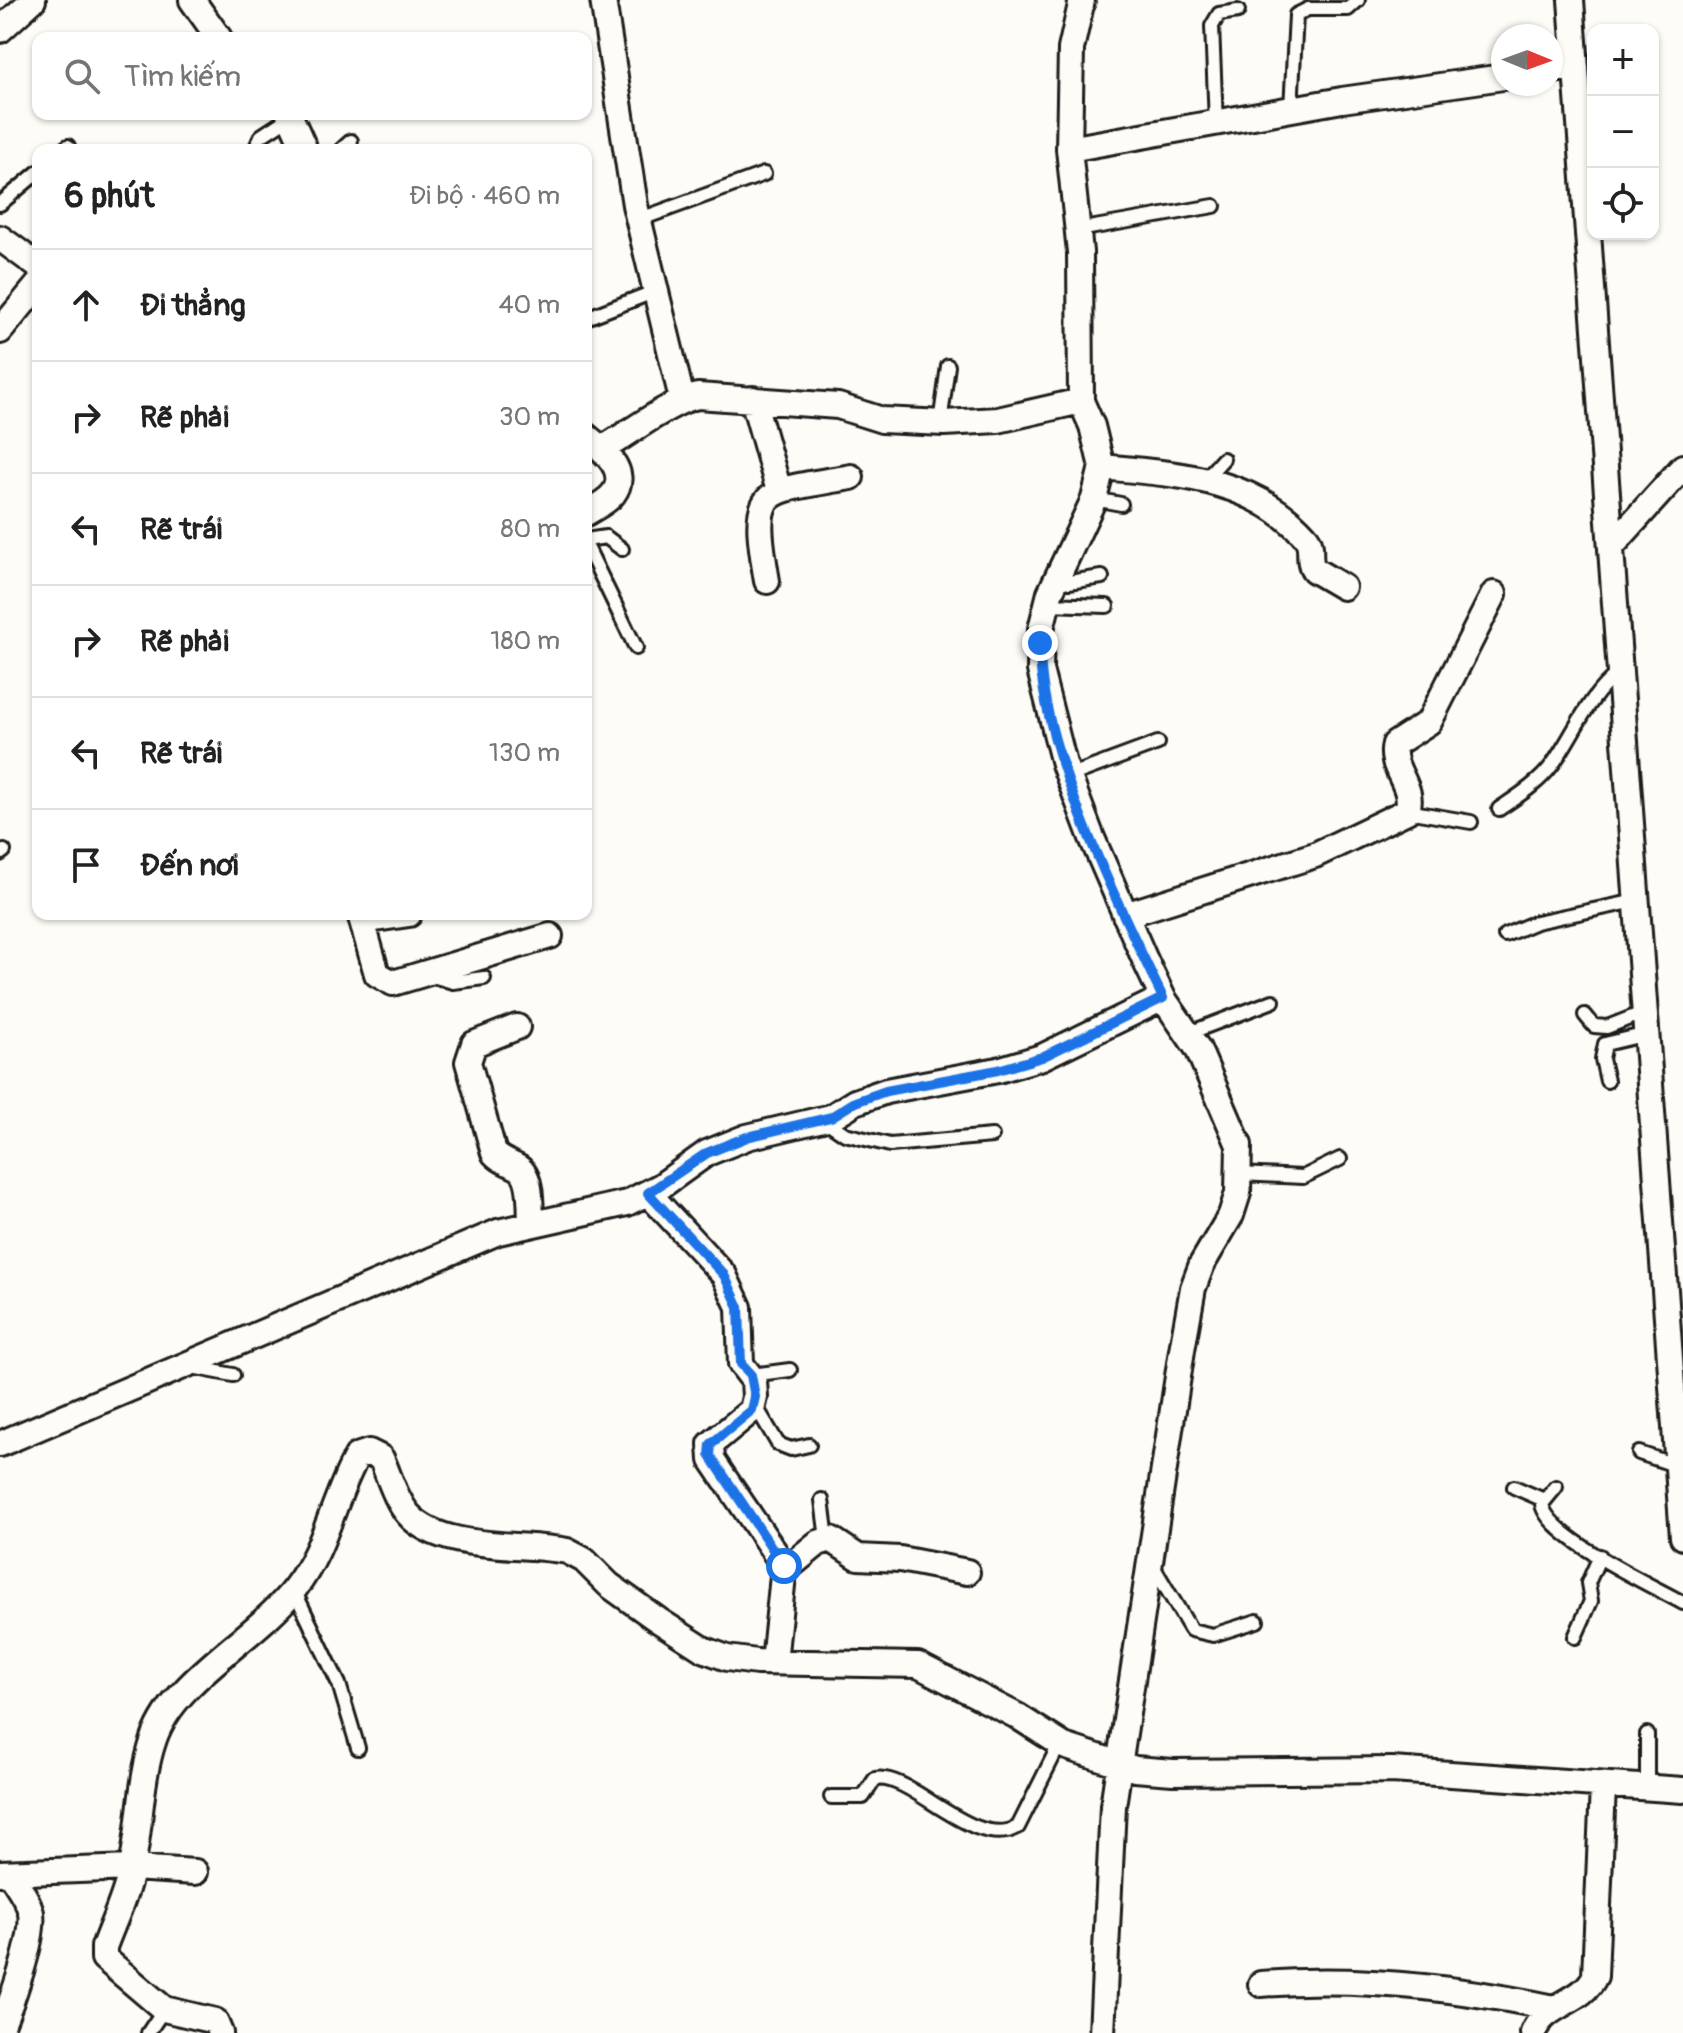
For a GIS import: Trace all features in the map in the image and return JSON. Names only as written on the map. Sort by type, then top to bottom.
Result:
[{"type":"street","points":[[0,30],[33,0]]},
{"type":"street","points":[[192,0],[215,32]]},
{"type":"street","points":[[603,0],[638,220],[682,399]]},
{"type":"street","points":[[1082,0],[1071,49],[1069,149],[1078,230],[1081,401],[1092,426],[1102,467],[1094,499],[1047,604],[1041,629],[1040,670],[1046,705],[1069,776],[1125,915],[1163,998],[1189,1033],[1238,1138],[1240,1174],[1231,1215],[1202,1264],[1193,1288],[1118,1765],[1107,1887],[1102,2033]]},
{"type":"street","points":[[1571,0],[1683,1537]]},
{"type":"street","points":[[1563,69],[1576,67]]},
{"type":"street","points":[[1069,149],[1291,109],[1491,79]]},
{"type":"street","points":[[292,120],[302,144]]},
{"type":"street","points":[[0,238],[32,262]]},
{"type":"street","points":[[0,331],[32,292]]},
{"type":"street","points":[[592,509],[613,494],[616,485],[616,468],[594,442],[639,429],[682,399],[714,396],[838,406],[903,423],[998,420],[1081,401]]},
{"type":"street","points":[[753,399],[779,491]]},
{"type":"street","points":[[1102,467],[1205,479],[1261,499],[1306,536],[1314,570],[1343,587]]},
{"type":"street","points":[[1612,546],[1683,467]]},
{"type":"street","points":[[767,581],[758,522],[764,504],[779,491],[851,477]]},
{"type":"street","points":[[1125,915],[1315,855],[1407,811],[1409,793],[1395,764],[1395,744],[1429,722],[1494,594]]},
{"type":"street","points":[[362,920],[377,974],[393,983],[429,975],[550,936]]},
{"type":"street","points":[[0,1444],[474,1241],[531,1223],[563,1220],[627,1203],[648,1193],[707,1153],[782,1127],[823,1119],[886,1091],[998,1070],[1042,1057],[1163,998]]},
{"type":"street","points":[[517,1027],[474,1044],[468,1062],[494,1153],[501,1160],[520,1168],[527,1177],[531,1223]]},
{"type":"street","points":[[648,1193],[724,1275],[736,1295],[741,1364],[751,1375],[756,1391],[752,1410],[711,1444],[710,1455],[743,1509],[780,1557],[784,1571],[774,1662]]},
{"type":"street","points":[[220,2033],[215,2021],[164,2009],[104,1958],[104,1947],[132,1868],[154,1738],[166,1715],[294,1590],[317,1556],[347,1473],[357,1456],[369,1452],[381,1458],[405,1511],[423,1529],[444,1537],[567,1551],[584,1560],[609,1585],[703,1649],[738,1660],[918,1665],[982,1697],[1060,1743],[1118,1765],[1148,1772],[1392,1770],[1683,1790]]},
{"type":"street","points":[[784,1571],[827,1539],[836,1540],[858,1557],[900,1559],[967,1572]]},
{"type":"street","points":[[1533,2033],[1539,2019],[1591,1984],[1596,1970],[1603,1786]]},
{"type":"street","points":[[5,1873],[132,1868],[195,1872]]},
{"type":"street","points":[[0,2030],[30,1934],[31,1916],[26,1899],[5,1873]]},
{"type":"street","points":[[1261,1984],[1422,1988],[1511,1998],[1554,2008]]},
{"type":"lane","points":[[1291,109],[1296,15],[1308,9],[1348,9],[1358,0]]},
{"type":"lane","points":[[1216,123],[1212,26],[1219,14],[1238,11]]},
{"type":"lane","points":[[258,144],[261,136],[283,120]]},
{"type":"lane","points":[[638,220],[764,174]]},
{"type":"lane","points":[[0,204],[32,177]]},
{"type":"lane","points":[[1078,230],[1214,206]]},
{"type":"lane","points":[[592,316],[656,291]]},
{"type":"lane","points":[[940,423],[948,366]]},
{"type":"lane","points":[[1205,479],[1223,459]]},
{"type":"lane","points":[[1094,499],[1121,504]]},
{"type":"lane","points":[[592,540],[606,537],[622,549]]},
{"type":"lane","points":[[592,555],[636,648]]},
{"type":"lane","points":[[1056,579],[1069,582],[1102,577]]},
{"type":"lane","points":[[1047,604],[1107,606]]},
{"type":"lane","points":[[1499,809],[1532,786],[1550,768],[1593,696],[1618,673]]},
{"type":"lane","points":[[1069,776],[1158,743]]},
{"type":"lane","points":[[1407,811],[1471,822]]},
{"type":"lane","points":[[1505,935],[1536,922],[1636,901]]},
{"type":"lane","points":[[429,975],[453,982],[484,978]]},
{"type":"lane","points":[[1189,1033],[1273,1001]]},
{"type":"lane","points":[[1585,1015],[1594,1026],[1646,1023]]},
{"type":"lane","points":[[1607,1081],[1602,1059],[1605,1044],[1646,1023]]},
{"type":"lane","points":[[823,1119],[845,1134],[890,1145],[992,1136]]},
{"type":"lane","points":[[1240,1174],[1303,1177],[1340,1159]]},
{"type":"lane","points":[[181,1365],[233,1375]]},
{"type":"lane","points":[[751,1375],[790,1370]]},
{"type":"lane","points":[[753,1402],[778,1444],[791,1449],[809,1445]]},
{"type":"lane","points":[[1639,1453],[1678,1466]]},
{"type":"lane","points":[[1514,1487],[1544,1500]]},
{"type":"lane","points":[[1556,1487],[1544,1500],[1542,1508],[1550,1522],[1600,1556],[1683,1603]]},
{"type":"lane","points":[[822,1500],[827,1539]]},
{"type":"lane","points":[[1575,1637],[1591,1601],[1588,1583],[1600,1556]]},
{"type":"lane","points":[[1150,1559],[1191,1630],[1213,1635],[1257,1621]]},
{"type":"lane","points":[[294,1590],[339,1684],[358,1748]]},
{"type":"lane","points":[[1647,1734],[1647,1788]]},
{"type":"lane","points":[[831,1797],[863,1797],[875,1779],[889,1778],[956,1818],[994,1830],[1012,1831],[1018,1827],[1060,1743]]},
{"type":"lane","points":[[148,2033],[164,2009]]},
{"type":"route","points":[[784,1566],[743,1509],[709,1450],[711,1444],[752,1410],[755,1397],[754,1381],[741,1364],[741,1322],[736,1295],[724,1275],[648,1193],[707,1153],[747,1137],[831,1117],[855,1102],[886,1091],[942,1078],[998,1070],[1042,1057],[1163,998],[1092,838],[1064,764],[1046,705],[1040,670],[1040,643]]}]
